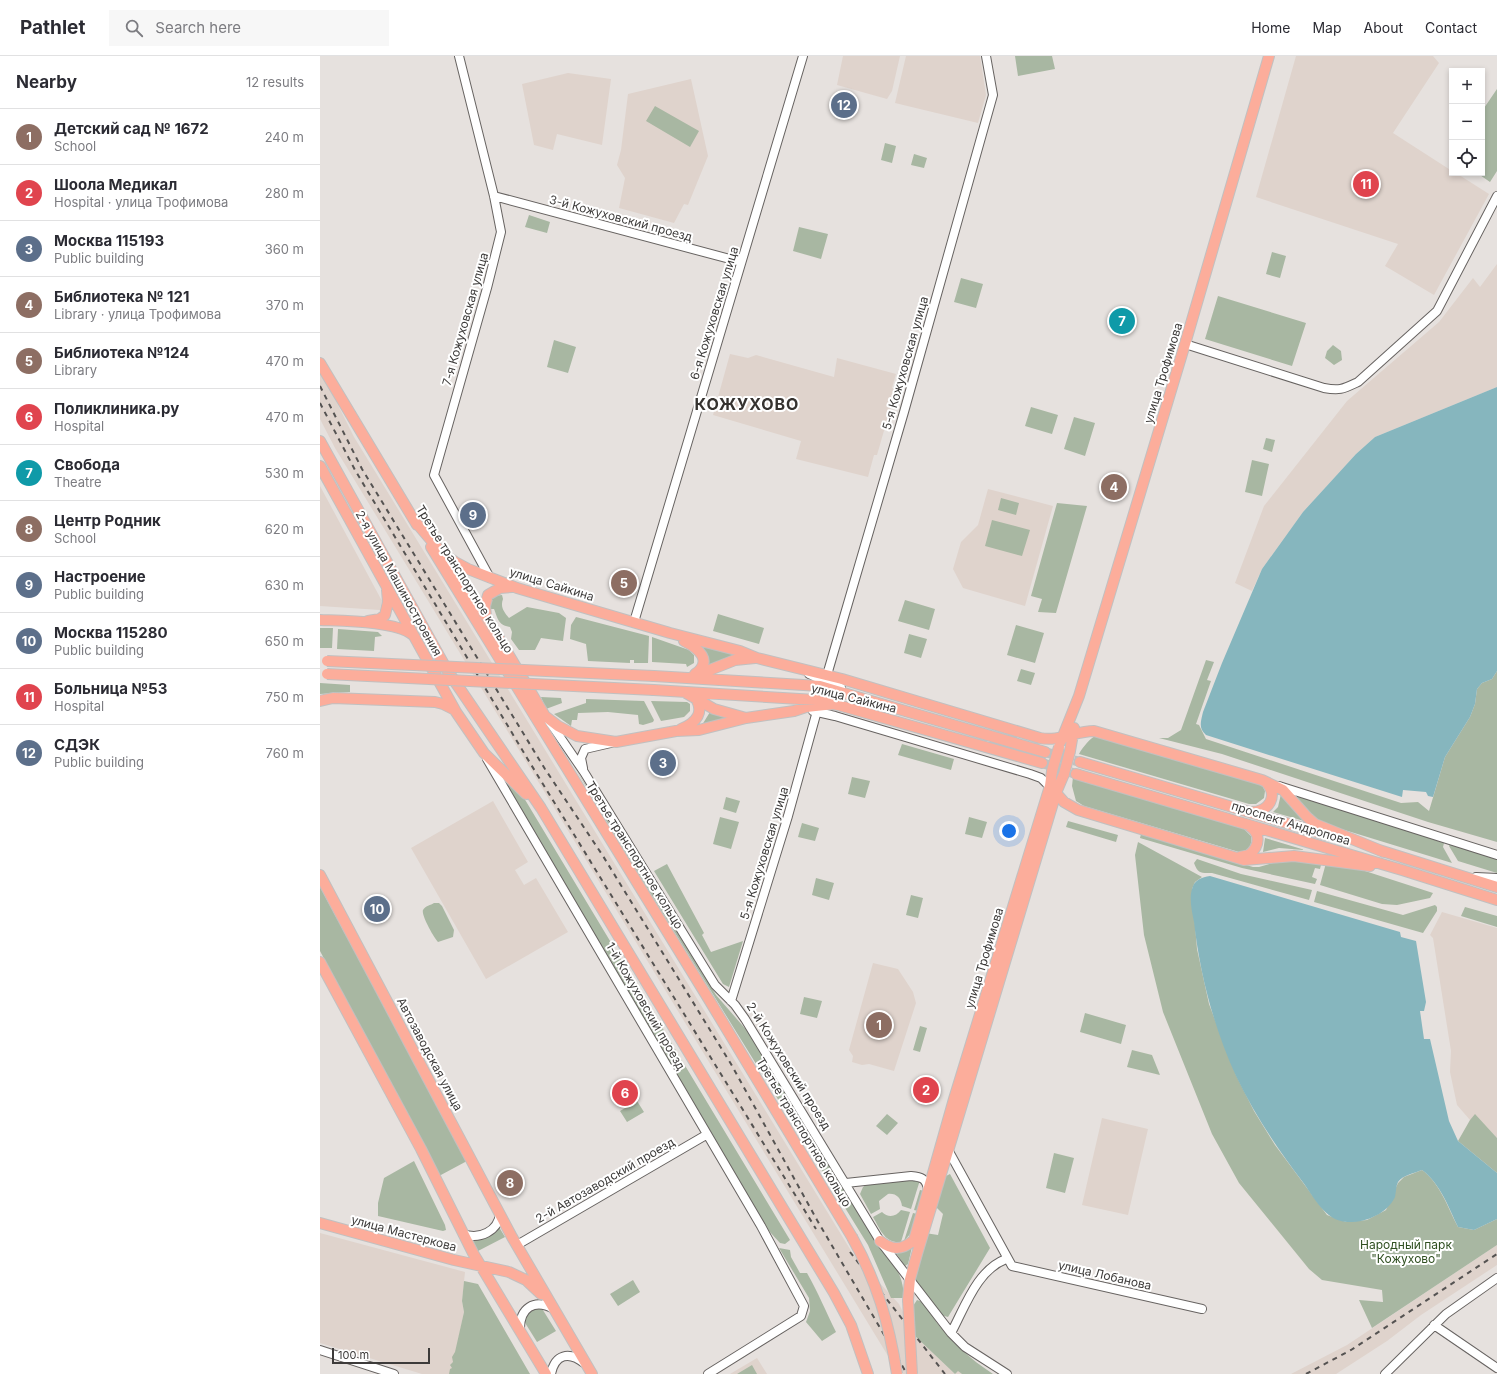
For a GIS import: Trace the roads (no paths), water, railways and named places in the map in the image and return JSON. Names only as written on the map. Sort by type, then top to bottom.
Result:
[{"type":"main road","name":"улица Трофимова","points":[[912,1374],[908,1300],[910,1279],[1053,790],[1052,771],[1059,747],[1068,735],[1185,344],[1269,56]]},
{"type":"main road","name":"Третье транспортное кольцо","points":[[320,363],[414,520],[704,992],[852,1237],[875,1283],[884,1308],[891,1337],[897,1374]]},
{"type":"main road","points":[[320,441],[447,670],[541,808],[834,1293],[851,1325],[868,1374]]},
{"type":"main road","name":"2-я улица Машиностроения","points":[[320,466],[387,588],[417,638],[456,712]]},
{"type":"main road","points":[[414,520],[441,552]]},
{"type":"main road","name":"улица Сайкина","points":[[441,552],[468,569],[517,588],[796,668]]},
{"type":"main road","name":"2-й Кожуховский проезд","points":[[441,552],[487,618],[545,716]]},
{"type":"main road","points":[[487,618],[485,606],[486,600],[491,592],[507,587],[517,588]]},
{"type":"main road","points":[[364,622],[380,619],[386,615],[388,602],[387,588]]},
{"type":"main road","points":[[320,620],[364,622],[400,628],[408,630],[417,638]]},
{"type":"main road","points":[[670,633],[701,651],[703,657],[701,668],[690,678]]},
{"type":"main road","points":[[690,678],[735,660],[757,658]]},
{"type":"main road","name":"улица Сайкина","points":[[323,661],[654,676],[808,685],[858,696],[1045,752]]},
{"type":"main road","points":[[796,668],[827,675],[1040,738],[1054,739],[1094,731],[1266,782],[1283,790],[1315,824],[1384,852]]},
{"type":"main road","name":"улица Сайкина","points":[[324,674],[679,690],[803,698],[834,704],[1042,763]]},
{"type":"main road","points":[[435,702],[443,696],[444,690]]},
{"type":"main road","points":[[679,690],[694,696],[714,709],[746,718]]},
{"type":"main road","points":[[676,731],[691,725],[698,717],[700,706],[694,696]]},
{"type":"main road","points":[[320,701],[333,698],[435,702],[443,704],[456,712]]},
{"type":"main road","points":[[545,716],[558,726],[576,736],[616,742],[676,731],[699,730],[746,718],[794,711],[806,707],[834,704]]},
{"type":"main road","name":"1-й Кожуховский проезд","points":[[456,712],[484,753]]},
{"type":"main road","name":"улица Трофимова","points":[[880,1241],[890,1248],[899,1249],[907,1246],[914,1240],[942,1139],[1053,790],[1064,774],[1070,751],[1068,735]]},
{"type":"main road","points":[[484,753],[541,808]]},
{"type":"main road","name":"проспект Андропова","points":[[1080,762],[1384,852],[1497,888]]},
{"type":"main road","name":"проспект Андропова","points":[[1076,774],[1402,870],[1497,900]]},
{"type":"main road","points":[[1247,811],[1261,811],[1270,804],[1273,793],[1271,786],[1266,782]]},
{"type":"main road","points":[[1053,790],[1067,804],[1078,810],[1230,856],[1252,860],[1285,856],[1308,856],[1402,870]]},
{"type":"main road","points":[[1230,856],[1244,857],[1249,855],[1257,846],[1258,840],[1255,831],[1244,823]]},
{"type":"main road","name":"Автозаводская улица","points":[[320,875],[500,1214],[553,1307]]},
{"type":"main road","points":[[320,962],[421,1149],[463,1234],[546,1374]]},
{"type":"main road","name":"улица Мастеркова","points":[[320,1223],[481,1266],[509,1272],[534,1286],[553,1307]]},
{"type":"main road","points":[[553,1307],[592,1374]]},
{"type":"street","name":"7-я Кожуховская улица","points":[[459,56],[494,196],[501,232],[487,288],[434,475],[490,578]]},
{"type":"street","name":"6-я Кожуховская улица","points":[[634,622],[803,56]]},
{"type":"street","name":"5-я Кожуховская улица","points":[[827,675],[906,405],[993,95],[986,56]]},
{"type":"street","name":"3-й Кожуховский проезд","points":[[494,196],[741,262]]},
{"type":"street","points":[[1185,344],[1324,388],[1338,391],[1358,382],[1437,311],[1497,196]]},
{"type":"street","name":"улица Сайкина","points":[[796,668],[858,696]]},
{"type":"street","points":[[772,696],[817,711],[1030,774],[1041,778],[1053,790]]},
{"type":"street","points":[[794,711],[817,711]]},
{"type":"street","name":"5-я Кожуховская улица","points":[[731,1001],[782,836],[817,711]]},
{"type":"street","name":"2-й Кожуховский проезд","points":[[545,716],[584,772],[715,985],[731,1001],[745,1019],[880,1241],[951,1333],[965,1347],[1006,1374]]},
{"type":"street","points":[[584,772],[581,758],[585,749],[616,742]]},
{"type":"street","name":"1-й Кожуховский проезд","points":[[484,753],[501,785],[761,1226],[803,1302],[805,1310],[802,1316],[708,1374]]},
{"type":"street","points":[[1266,782],[1497,855]]},
{"type":"street","points":[[1462,876],[1497,878]]},
{"type":"street","name":"2-й Автозаводский проезд","points":[[517,1245],[706,1135]]},
{"type":"street","points":[[942,1139],[1006,1259],[996,1263],[985,1272],[951,1333]]},
{"type":"street","points":[[846,1183],[911,1176],[921,1177],[926,1182],[928,1189]]},
{"type":"street","points":[[463,1234],[478,1236],[489,1232],[497,1224],[500,1214]]},
{"type":"street","name":"улица Лобанова","points":[[1006,1259],[1012,1266],[1202,1309]]},
{"type":"street","points":[[1385,1374],[1453,1308],[1497,1278]]},
{"type":"street","points":[[908,1300],[914,1293],[922,1295]]},
{"type":"street","points":[[520,1331],[520,1319],[526,1309],[538,1305],[553,1307]]},
{"type":"street","points":[[1434,1325],[1497,1368]]},
{"type":"street","points":[[320,1350],[394,1374]]},
{"type":"street","points":[[551,1374],[556,1362],[564,1356],[575,1356],[586,1365]]},
{"type":"water","points":[[1497,387],[1497,671],[1492,679],[1482,683],[1477,689],[1475,704],[1470,717],[1445,757],[1433,797],[1428,796],[1426,792],[1403,790],[1402,797],[1206,735],[1201,727],[1203,712],[1262,569],[1303,512],[1356,454],[1375,437]]},
{"type":"water","points":[[1210,876],[1400,932],[1401,937],[1416,941],[1426,1002],[1424,1011],[1420,1011],[1424,1039],[1430,1039],[1449,1121],[1458,1141],[1497,1173],[1497,1219],[1474,1230],[1458,1227],[1439,1189],[1422,1170],[1400,1180],[1397,1184],[1395,1197],[1391,1203],[1381,1213],[1375,1216],[1361,1221],[1347,1222],[1339,1221],[1326,1213],[1275,1143],[1250,1104],[1236,1076],[1221,1039],[1204,981],[1191,901],[1191,893],[1196,881]]},
{"type":"tunnel","points":[[1045,752],[1080,762]]},
{"type":"tunnel","points":[[1042,763],[1076,774]]},
{"type":"railway","points":[[320,386],[362,469],[545,769],[603,856],[731,1064],[817,1220],[907,1374]]},
{"type":"railway","points":[[320,403],[355,470],[527,758],[816,1229]]},
{"type":"railway","points":[[850,1252],[945,1374]]},
{"type":"railway","points":[[1306,1374],[1351,1350],[1497,1254]]},
{"type":"place","name":"СДЭК","points":[[844,105]]},
{"type":"place","name":"Больница №53","points":[[1366,184]]},
{"type":"place","name":"Свобода","points":[[1122,321]]},
{"type":"place","name":"Библиотека № 121","points":[[1114,487]]},
{"type":"place","name":"Настроение","points":[[473,515]]},
{"type":"place","name":"Библиотека №124","points":[[624,583]]},
{"type":"place","name":"Москва 115193","points":[[663,763]]},
{"type":"place","name":"Москва 115280","points":[[377,909]]},
{"type":"place","name":"Детский сад № 1672","points":[[879,1025]]},
{"type":"place","name":"Шоола Медикал","points":[[926,1090]]},
{"type":"place","name":"Поликлиника.ру","points":[[625,1093]]},
{"type":"place","name":"Центр Родник","points":[[510,1183]]},
{"type":"district","name":"КОЖУХОВО","points":[[747,404]]},
{"type":"park label","name":"Народный парк \"Кожухово\"","points":[[1406,1251]]}]
